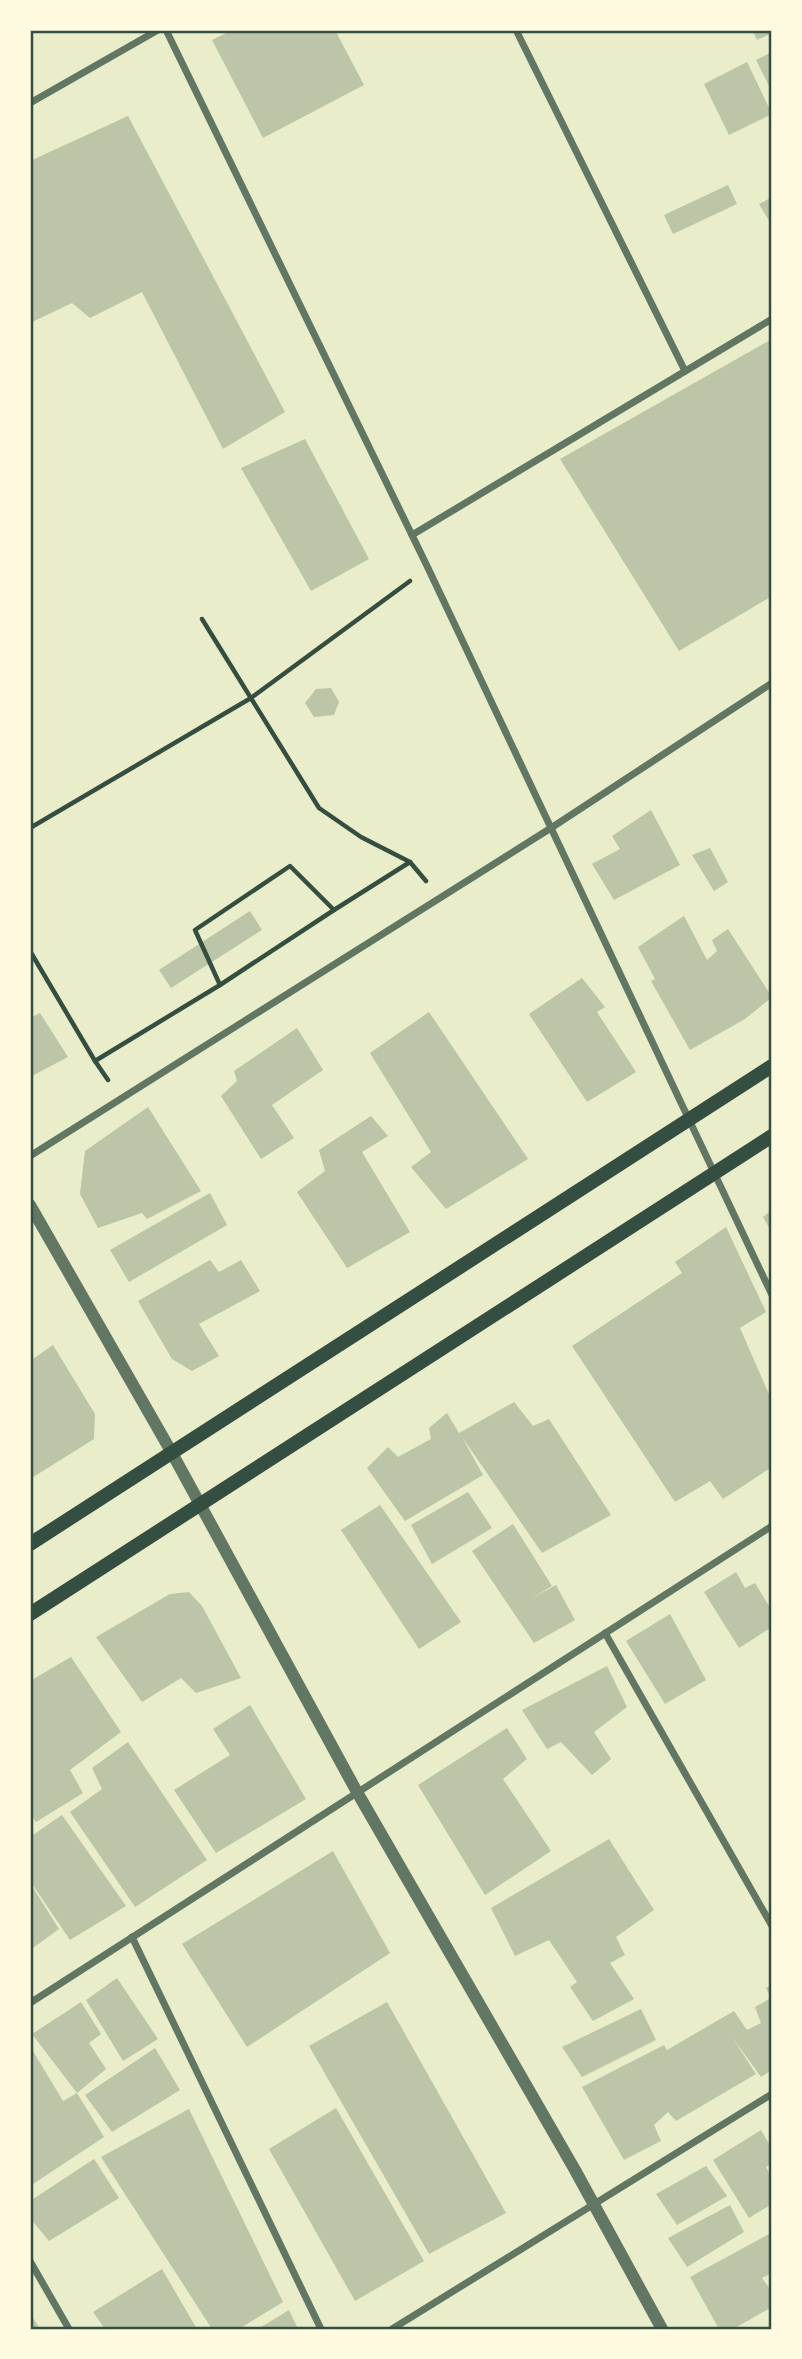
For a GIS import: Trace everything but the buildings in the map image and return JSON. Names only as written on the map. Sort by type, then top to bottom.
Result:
[{"type":"main road","points":[[30,1544],[772,1066]]},
{"type":"main road","points":[[30,1615],[772,1136]]},
{"type":"street","points":[[30,103],[158,30]]},
{"type":"street","points":[[166,30],[428,568],[691,1118],[772,1295]]},
{"type":"street","points":[[516,30],[685,371]]},
{"type":"street","points":[[412,535],[772,319]]},
{"type":"street","points":[[30,1156],[438,896],[551,828],[772,683]]},
{"type":"street","points":[[30,1205],[172,1454],[357,1792],[662,2329]]},
{"type":"street","points":[[30,2003],[772,1526]]},
{"type":"street","points":[[605,1633],[772,1926]]},
{"type":"street","points":[[132,1937],[321,2329]]},
{"type":"street","points":[[392,2329],[772,2094]]},
{"type":"street","points":[[30,2261],[69,2329]]},
{"type":"path","points":[[30,828],[251,698],[428,568]]},
{"type":"path","points":[[202,619],[319,808],[361,837],[410,862],[438,896]]},
{"type":"path","points":[[95,1061],[220,985],[410,862]]},
{"type":"path","points":[[220,985],[195,930],[290,866],[334,910]]},
{"type":"path","points":[[30,951],[95,1061],[120,1097]]}]
